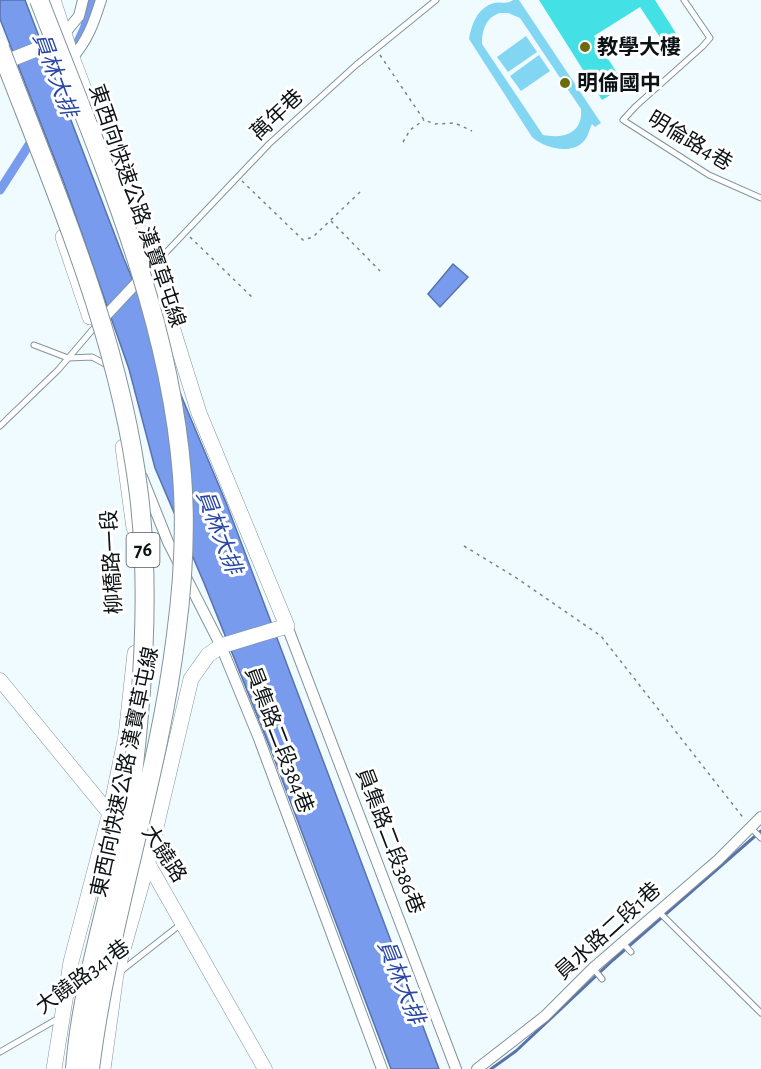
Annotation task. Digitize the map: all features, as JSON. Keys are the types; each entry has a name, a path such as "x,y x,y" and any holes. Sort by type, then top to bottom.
{"highway":[{"name":"東西向快速公路 漢寶草屯線","path":"39,0 107,175 146,288 165,360 182,475 183,555 176,635 161,727 108,961 90,1069"},
{"name":"東西向快速公路 漢寶草屯線","path":"3,59 83,264 106,333 125,415 139,495 145,585 137,740 129,805 87,992 77,1044 75,1069"}],"main road":[{"path":"53,0 59,38 72,58 153,266 200,413 287,626 221,646 208,655 191,679 148,861 116,974 103,1069"},
{"name":"柳橋路一段","path":"3,59 105,364 121,434 135,537 137,619 126,736 110,813 71,962 66,1013 54,1069"}],"street":[{"path":"3,59 59,38 79,16 83,0"},
{"path":"72,58 90,33 101,0"},
{"path":"94,328 153,266"},
{"name":"員集路二段384巷","path":"121,434 134,457 168,542 221,646 258,736 382,1069"},
{"name":"員集路二段386巷","path":"287,626 456,1069"},
{"name":"大饒路","path":"0,680 148,861 181,924 265,1069"},
{"name":"員水路二段1巷","path":"477,1069 545,1016 593,968 717,860 761,817"}],"lane":[{"name":"萬年巷","path":"153,266 269,144 376,49 436,0"},
{"name":"明倫路4巷","path":"684,0 710,38 623,120 709,175 761,198"},
{"path":"0,426 68,358 94,328"},
{"path":"34,345 57,356 92,357 105,364"},
{"path":"750,827 761,838"},
{"path":"658,910 761,1013"},
{"name":"大饒路341巷","path":"80,1003 181,924"},
{"path":"622,942 631,952"},
{"path":"593,968 602,979"},
{"name":"大饒路341巷","path":"0,1052 66,1013"}],"path":[{"path":"376,49 424,120 435,124 455,123 472,131"},
{"path":"403,142 410,130 424,120"},
{"path":"238,177 303,240 313,237 360,192"},
{"path":"330,220 380,271"},
{"path":"185,233 255,299"},
{"path":"464,546 515,577 601,636 750,827"}],"shaded area":[{"path":"519,0 601,123 595,127 592,124 586,138 578,146 557,149 532,137 469,39 474,22 483,9 494,3","holes":["508,13 520,18 581,109 579,124 565,135 543,135 482,44 484,29 488,21 495,15"]},
{"path":"526,36 537,52 508,72 497,57"},
{"path":"539,55 550,71 521,91 510,76"}],"water":[{"name":"員林大排","path":"0,0 25,0 124,259 227,505 439,1069 391,1069 271,750 155,468 129,369 64,183 0,19"},
{"path":"453,264 468,277 440,307 428,294"}],"building":[{"name":"教學大樓","path":"539,0 655,0 682,43 669,51 640,7 594,36 625,86 602,100"}],"waterway":[{"path":"71,46 77,44 93,0"},
{"path":"0,190 34,137"},
{"path":"491,1069 516,1051 613,960 761,831"}],"place":[{"name":"教學大樓","path":"585,47"},
{"name":"明倫國中","path":"565,83"}]}
